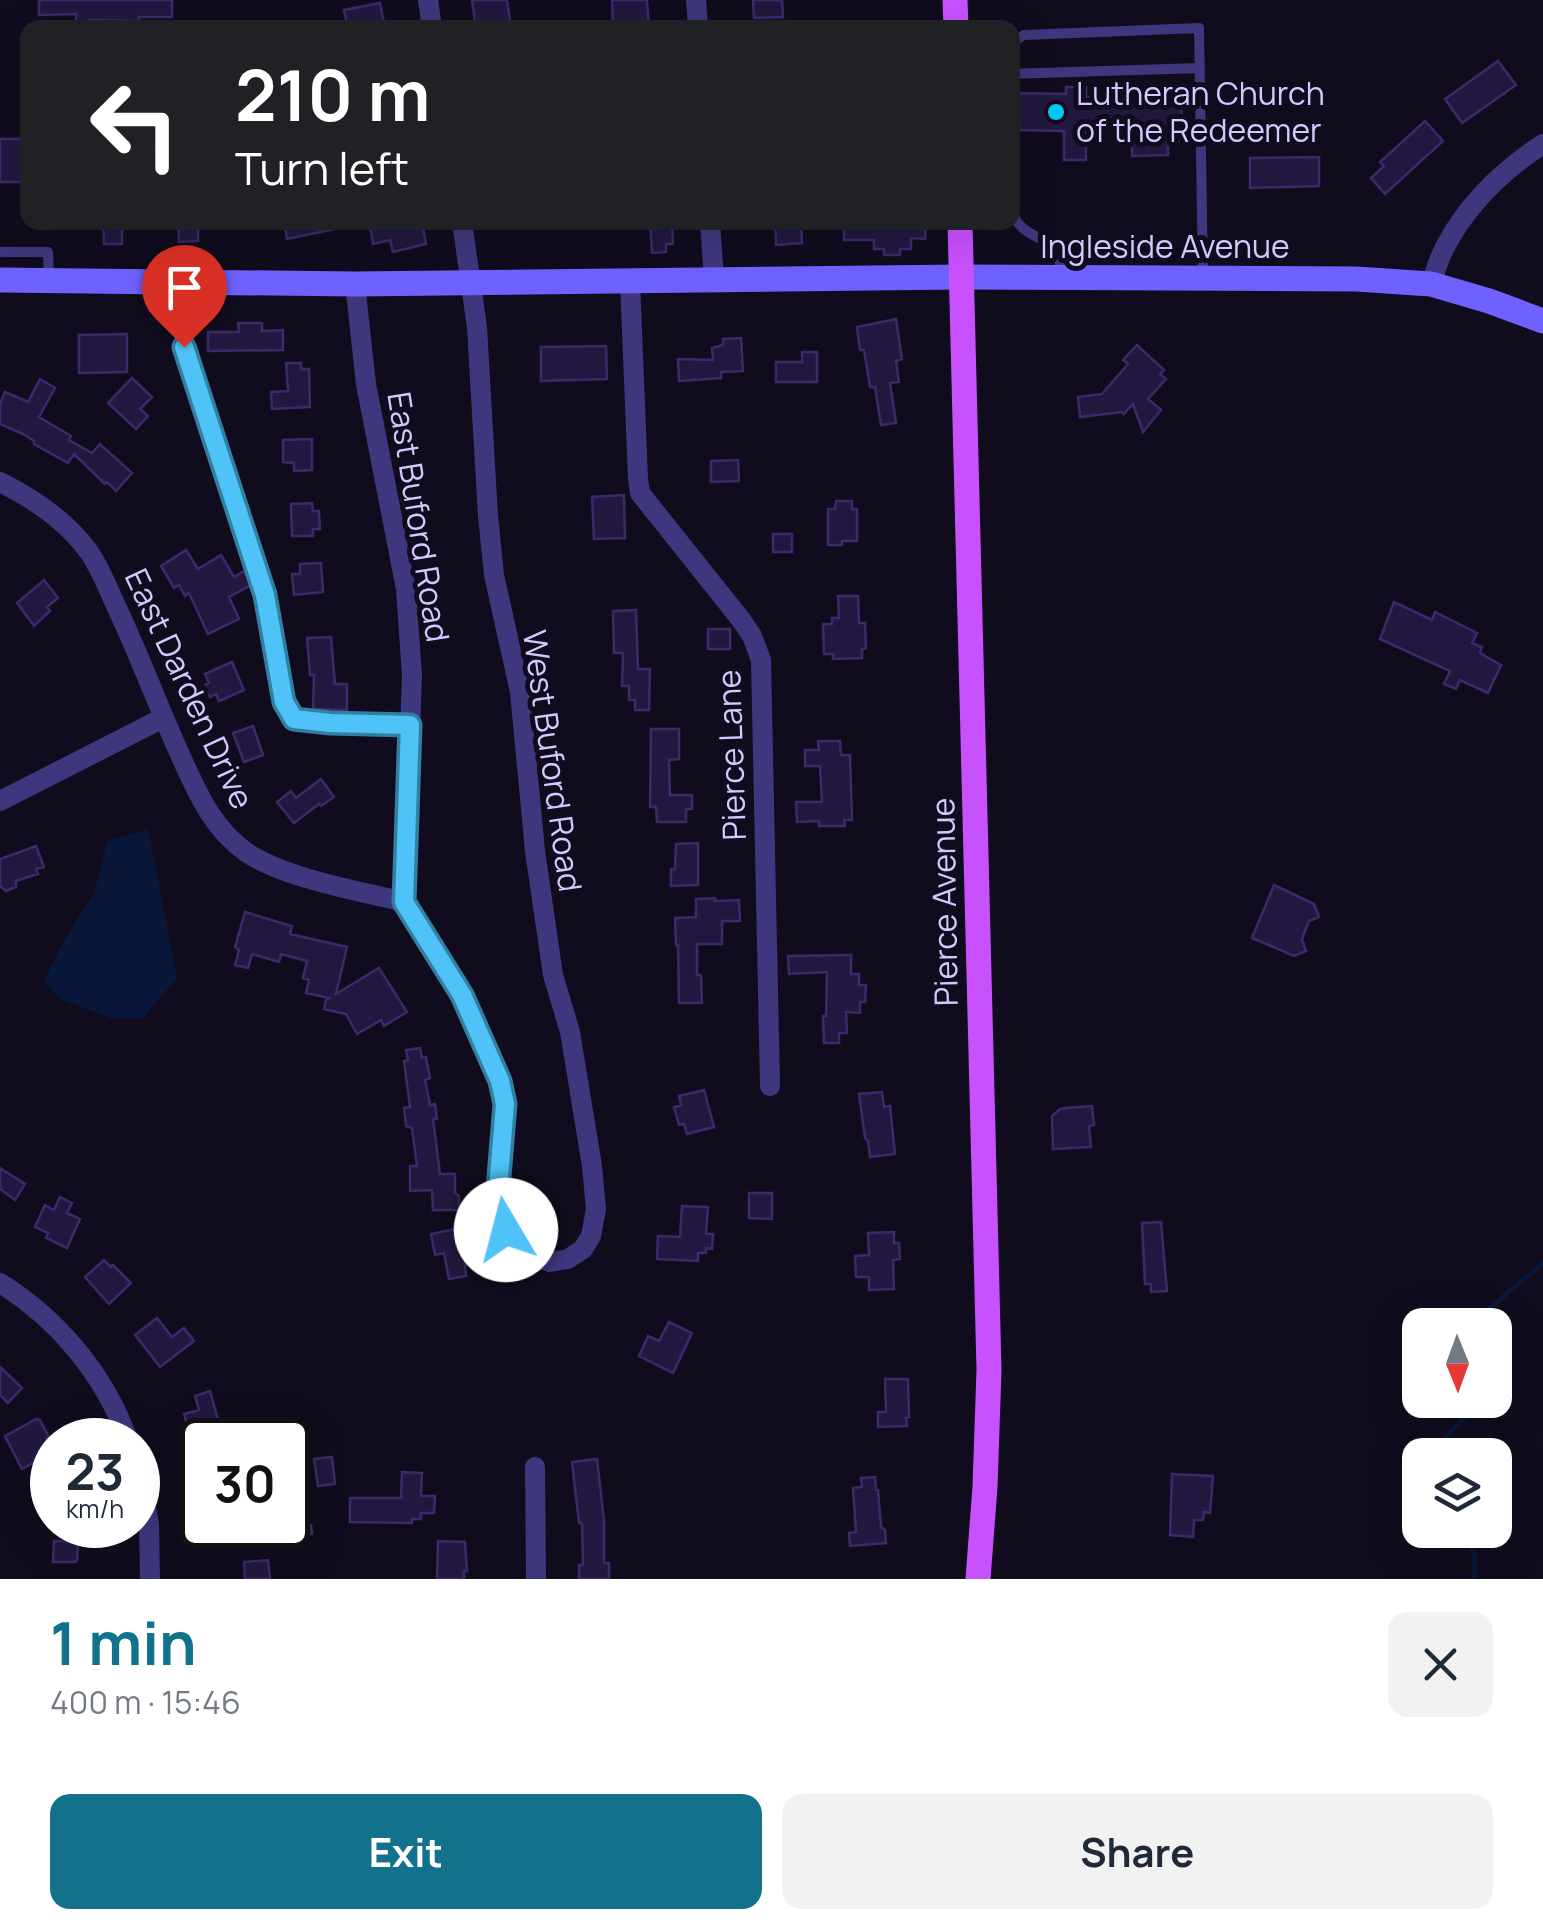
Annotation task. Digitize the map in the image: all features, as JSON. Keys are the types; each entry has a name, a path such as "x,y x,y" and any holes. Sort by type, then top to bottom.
{"main road":[{"name":"Pierce Avenue","path":"960,230 989,1370 986,1487 978,1579"}],"street":[{"path":"1431,284 1444,248 1490,184 1543,144"},
{"name":"West Buford Road","path":"404,902 462,995 500,1081 505,1104 498,1189 499,1212 506,1230 526,1254 550,1262 568,1259 588,1241 596,1209 592,1166 570,1032 553,974 534,852 520,692 494,575 472,283 463,230"},
{"path":"711,230 714,280"},
{"name":"Ingleside Avenue","path":"0,280 355,284 1356,279 1431,284 1543,321"},
{"name":"Pierce Lane","path":"630,282 640,493 742,621 761,660 770,1086"},
{"name":"East Buford Road","path":"355,284 366,384 406,590 412,676 404,902"},
{"name":"East Darden Drive","path":"0,482 48,510 88,550 124,622 206,810 226,836 248,854 289,872 404,902"},
{"path":"0,801 163,718"},
{"path":"0,1282 50,1319 76,1348 96,1375 117,1418"},
{"path":"535,1467 536,1579"},
{"path":"149,1548 150,1579"}],"lane":[{"path":"1020,38 1200,28 1203,279"},
{"path":"1020,74 1200,68"},
{"path":"1020,226 1059,253 1060,279"},
{"path":"0,252 48,252 49,281"},
{"path":"162,282 265,595 284,702 294,719 410,725"}],"water":[{"path":"148,829 177,978 143,1018 111,1018 60,999 44,980 94,893 108,841"}],"building":[{"path":"39,0 172,0 172,17 76,20 76,14 39,15"},
{"path":"472,0 507,0 510,20 475,20"},
{"path":"612,0 647,0 648,20 613,20"},
{"path":"753,0 782,0 783,17 754,18"},
{"path":"380,3 383,20 346,20 344,10"},
{"path":"1498,61 1516,85 1462,123 1445,99"},
{"path":"1066,87 1086,87 1086,97 1100,98 1100,106 1132,105 1132,92 1166,93 1166,105 1181,105 1183,141 1168,142 1168,155 1132,156 1132,142 1120,142 1120,124 1086,123 1086,160 1064,160 1064,131 1020,130 1020,93 1066,94"},
{"path":"1425,121 1443,141 1385,194 1371,178 1384,166 1380,162"},
{"path":"0,139 20,139 20,182 0,182"},
{"path":"1319,157 1319,186 1250,188 1250,158"},
{"path":"103,230 122,230 122,244 104,244"},
{"path":"178,230 198,230 198,241 179,242"},
{"path":"285,230 330,230 287,239"},
{"path":"371,230 423,230 426,244 393,252 390,240 373,244"},
{"path":"651,230 672,230 673,244 666,244 666,252 652,253"},
{"path":"775,230 801,230 802,243 776,245"},
{"path":"844,230 926,230 925,239 911,238 911,249 900,249 900,255 884,255 884,249 874,249 874,240 844,240"},
{"path":"896,319 902,359 896,361 899,382 890,383 896,423 881,425 875,387 870,387 857,327"},
{"path":"238,323 262,323 262,331 283,330 283,350 208,351 208,332 239,332"},
{"path":"127,334 127,372 79,373 79,335"},
{"path":"741,338 743,371 721,372 721,378 679,381 678,359 713,360 712,348 723,345 723,339"},
{"path":"1137,345 1164,370 1160,374 1166,379 1148,399 1161,410 1143,432 1133,404 1124,414 1080,417 1078,397 1102,394 1128,364 1123,360"},
{"path":"606,346 607,379 541,381 541,347"},
{"path":"802,352 817,352 817,382 776,382 776,362 802,362"},
{"path":"286,363 301,363 301,369 309,369 310,407 272,409 271,392 288,391"},
{"path":"132,378 152,397 140,409 148,416 136,429 108,403"},
{"path":"40,379 55,388 39,417 92,453 100,444 132,473 116,491 74,454 68,463 0,424 0,404 5,392 28,402"},
{"path":"312,439 312,470 294,471 294,463 283,462 283,440"},
{"path":"738,460 739,481 711,482 711,461"},
{"path":"624,495 625,538 594,539 592,497"},
{"path":"836,501 852,501 852,509 857,509 857,541 828,545 828,509 835,509"},
{"path":"312,503 313,511 319,511 320,529 313,529 313,536 292,536 291,504"},
{"path":"773,534 792,534 792,552 773,552"},
{"path":"186,550 198,569 221,555 234,577 244,571 251,585 229,597 239,619 208,634 189,593 185,596 179,585 174,588 161,566"},
{"path":"321,563 323,592 294,595 292,574 300,574 300,564"},
{"path":"44,580 58,598 34,626 17,603"},
{"path":"838,596 858,596 859,623 865,623 866,648 862,649 862,658 833,659 833,654 824,654 823,624 832,624 832,618 839,618"},
{"path":"1394,602 1432,620 1435,612 1477,633 1472,643 1482,647 1480,653 1501,665 1488,693 1460,680 1456,689 1444,684 1450,671 1380,639"},
{"path":"636,610 638,669 650,669 649,710 635,710 635,700 629,700 629,686 622,686 623,653 614,653 613,611"},
{"path":"708,629 730,629 730,649 708,649"},
{"path":"331,637 335,684 347,684 347,710 313,709 314,675 310,675 307,638"},
{"path":"232,662 244,690 219,701 216,694 210,697 205,674"},
{"path":"253,726 263,755 244,762 233,733"},
{"path":"651,729 679,729 679,759 669,760 670,795 692,795 692,809 686,809 686,822 657,822 656,807 650,807"},
{"path":"818,741 840,741 841,755 850,755 852,820 844,820 845,826 797,822 796,802 822,802 820,766 805,766 805,750 819,750"},
{"path":"321,779 334,797 294,823 277,802 291,791 296,798"},
{"path":"698,843 698,885 671,886 676,844"},
{"path":"36,846 44,867 36,869 38,874 16,881 16,887 6,891 0,886 0,859"},
{"path":"1274,885 1314,904 1319,917 1309,921 1302,939 1306,951 1294,956 1252,938"},
{"path":"696,899 739,900 740,921 722,921 722,944 697,944 702,1003 679,1003 675,918 696,917"},
{"path":"245,912 292,926 290,934 347,947 336,994 379,968 407,1012 384,1026 381,1020 357,1034 346,1014 324,1009 329,998 306,993 309,980 303,978 307,961 281,954 279,962 252,954 248,968 235,965 239,950 235,947"},
{"path":"851,955 851,974 859,974 859,985 866,985 865,1002 860,1002 860,1013 846,1012 847,1033 839,1033 839,1043 824,1043 827,972 789,974 788,956"},
{"path":"420,1048 430,1078 425,1080 430,1105 435,1104 437,1119 433,1119 440,1174 455,1174 459,1210 433,1210 432,1190 410,1191 410,1166 417,1166 412,1128 406,1126 404,1108 410,1107 404,1061 408,1060 406,1050"},
{"path":"704,1090 714,1127 687,1134 684,1124 679,1125 674,1107 681,1105 679,1096"},
{"path":"882,1092 884,1107 890,1106 895,1154 870,1157 859,1094"},
{"path":"1092,1106 1091,1147 1053,1149 1052,1116 1060,1109"},
{"path":"0,1168 25,1184 15,1200 0,1189"},
{"path":"749,1193 772,1193 772,1219 749,1218"},
{"path":"60,1197 72,1203 67,1213 80,1219 67,1248 46,1238 48,1233 35,1227 45,1205 54,1210"},
{"path":"682,1206 708,1207 706,1234 713,1234 712,1249 698,1253 698,1261 657,1259 658,1236 680,1237"},
{"path":"1161,1222 1167,1291 1151,1292 1151,1284 1145,1284 1142,1223"},
{"path":"466,1227 470,1245 463,1246 466,1276 449,1279 444,1253 435,1255 431,1234"},
{"path":"894,1232 900,1259 893,1260 894,1289 869,1290 869,1277 856,1277 855,1256 869,1255 868,1233"},
{"path":"104,1260 131,1283 109,1304 85,1277"},
{"path":"157,1318 172,1337 184,1328 194,1341 160,1367 135,1335"},
{"path":"669,1322 692,1333 673,1373 639,1356 648,1336 659,1341"},
{"path":"0,1367 22,1388 8,1403 0,1395"},
{"path":"885,1379 908,1379 907,1426 878,1427 878,1412 886,1412"},
{"path":"210,1391 218,1418 185,1418 184,1414 199,1410 195,1396"},
{"path":"30,1422 30,1465 22,1469 5,1436"},
{"path":"332,1457 335,1484 318,1486 314,1459"},
{"path":"597,1459 604,1563 609,1563 609,1579 579,1579 579,1565 583,1565 582,1523 572,1462"},
{"path":"402,1472 422,1473 421,1496 435,1496 434,1513 421,1513 421,1519 412,1519 412,1523 350,1522 350,1498 401,1498"},
{"path":"1172,1474 1213,1476 1210,1513 1204,1512 1203,1520 1194,1520 1193,1537 1170,1535"},
{"path":"875,1477 886,1543 850,1546 849,1533 856,1532 853,1488 862,1487 861,1478"},
{"path":"438,1541 465,1542 464,1579 437,1579"},
{"path":"54,1548 78,1548 75,1562 53,1562"},
{"path":"268,1560 270,1579 245,1579 244,1562"}],"waterway":[{"path":"1490,1308 1543,1263"},
{"path":"1446,1438 1464,1418"},
{"path":"1472,1548 1474,1579"}],"place":[{"name":"Lutheran Church of the Redeemer","path":"1056,112"}],"route":[{"path":"184,347 265,595 284,702 294,719 410,725 404,902 462,995 500,1081 505,1104 498,1189 499,1212 506,1230"}]}
